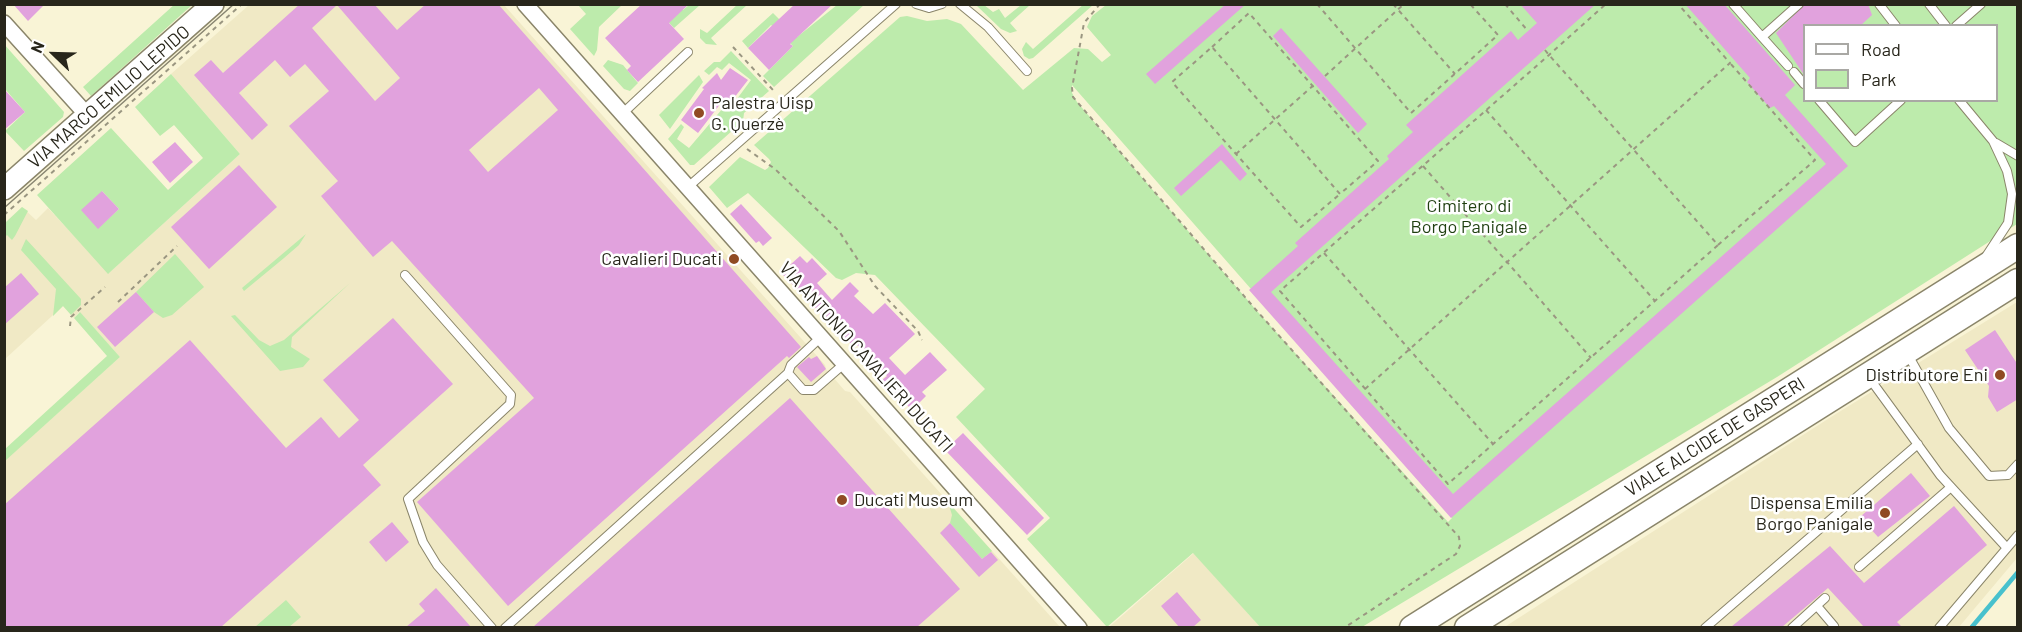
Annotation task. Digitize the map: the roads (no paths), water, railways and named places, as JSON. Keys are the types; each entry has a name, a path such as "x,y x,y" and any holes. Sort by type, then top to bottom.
{"main road":[{"name":"VIA MARCO EMILIO LEPIDO","path":"4,189 213,4"},
{"name":"VIALE ALCIDE DE GASPERI","path":"1412,627 2018,246"},
{"name":"VIALE ALCIDE DE GASPERI","path":"1467,627 2017,282"}],"street":[{"name":"VIA ANTONIO CAVALIERI DUCATI","path":"525,4 1079,627"},
{"path":"6,27 88,116"}],"lane":[{"path":"688,187 896,4"},
{"path":"916,4 929,8 942,4"},
{"path":"960,4 988,27 1027,71"},
{"path":"1733,4 1803,83"},
{"path":"1762,37 1799,4"},
{"path":"1879,4 1894,24"},
{"path":"1929,4 1945,24"},
{"path":"1958,24 1981,4"},
{"path":"622,114 688,52"},
{"path":"1821,102 1855,142 1899,102"},
{"path":"1961,102 1993,141 2007,171 2012,194 2011,209 2003,233 1974,274"},
{"path":"1993,141 2018,156"},
{"path":"405,275 511,395 510,404 408,499 423,543 437,565 492,627"},
{"path":"505,627 788,373 791,365 821,337"},
{"path":"1906,352 1949,428 1989,476 2008,475 2018,464"},
{"path":"788,373 803,390 814,390 845,363"},
{"path":"1868,376 1951,487 2007,548"},
{"path":"1705,627 1918,444"},
{"path":"1859,567 1951,487"},
{"path":"1939,627 2018,535"},
{"path":"1792,627 1825,598"},
{"path":"1817,606 1834,626 1832,627"}],"waterway":[{"path":"1971,628 2018,572"}],"tram line":[{"path":"4,208 234,4"}],"place":[{"name":"Palestra Uisp G. Querzè","path":"699,113"},
{"name":"Cavalieri Ducati","path":"734,259"},
{"name":"Distributore Eni","path":"2000,375"},
{"name":"Ducati Museum","path":"842,500"},
{"name":"Dispensa Emilia Borgo Panigale","path":"1885,513"}],"park label":[{"name":"Cimitero di Borgo Panigale","path":"1469,216"}]}
